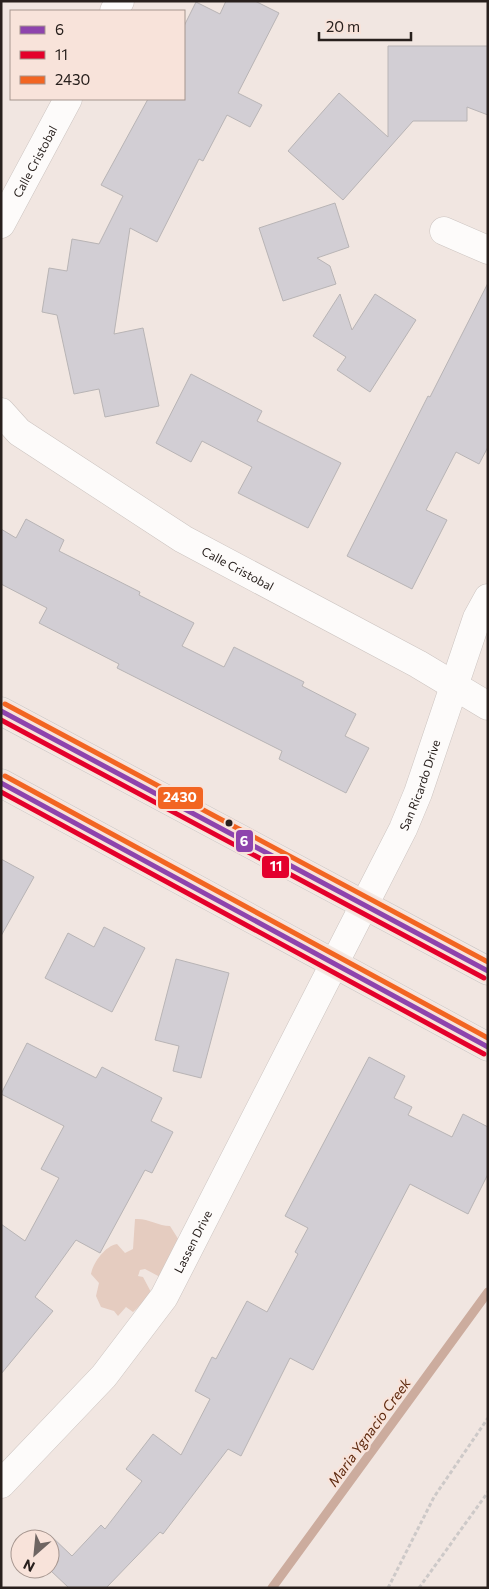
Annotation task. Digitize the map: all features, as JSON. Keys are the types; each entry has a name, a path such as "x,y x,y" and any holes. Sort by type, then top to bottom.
{"main road":[{"path":"1,711 488,971"},
{"path":"1,783 488,1047"}],"street":[{"name":"Calle Cristobal","path":"1,224 67,100"},
{"path":"444,231 488,250"},
{"name":"Calle Cristobal","path":"1,412 19,432 182,539 418,664 488,706"},
{"name":"San Ricardo Drive","path":"336,964 366,906 418,793 477,618 488,598"},
{"name":"Lassen Drive","path":"1,1484 104,1376 164,1297 336,964"}],"path":[{"path":"388,1588 434,1497 488,1418"},
{"path":"419,1588 488,1492"}],"shaded area":[{"path":"135,1219 170,1226 182,1245 160,1277 145,1269 140,1270 138,1276 143,1277 152,1294 133,1312 126,1307 118,1316 114,1311 101,1307 96,1296 99,1283 91,1274 97,1260 104,1251 113,1245 117,1244 125,1253 133,1249"}],"building":[{"path":"226,1 255,1 279,13 238,93 262,105 250,127 227,115 203,161 199,159 157,242 130,228 114,334 143,328 159,406 105,417 99,389 74,394 57,315 42,312 49,268 67,271 72,239 99,244 123,196 101,185 147,100 185,100 185,24 196,2 220,14"},
{"path":"388,46 488,46 488,115 467,107 467,121 413,121 343,200 288,151 339,93 388,137"},
{"path":"335,203 349,247 317,258 330,266 336,284 283,301 259,228"},
{"path":"488,283 488,447 479,464 456,452 426,510 447,520 412,589 347,556"},
{"path":"340,294 352,330 375,294 416,320 370,392 337,370 346,357 313,336"},
{"path":"191,374 262,411 257,421 341,463 308,528 238,493 252,467 202,441 191,462 156,443"},
{"path":"26,519 64,540 59,551 140,592 139,595 194,623 182,646 224,667 234,647 304,682 302,686 356,714 345,736 369,748 346,793 279,759 282,751 117,668 119,664 39,623 47,608 1,584 1,529 16,538"},
{"path":"1,859 34,877 1,936"},
{"path":"104,927 145,948 112,1012 45,978 68,933 94,947"},
{"path":"176,959 229,973 201,1078 173,1071 179,1046 155,1040"},
{"path":"27,1043 96,1078 102,1067 162,1098 151,1121 173,1132 152,1173 145,1170 100,1253 76,1240 35,1297 53,1311 1,1374 1,1224 25,1241 59,1178 41,1169 64,1126 1,1094"},
{"path":"369,1057 405,1076 394,1098 412,1107 408,1115 452,1137 463,1114 488,1127 488,1174 468,1214 410,1184 313,1370 290,1358 241,1456 228,1449 163,1534 160,1532 106,1588 69,1588 60,1579 60,1545 72,1556 101,1525 105,1529 142,1481 126,1469 153,1434 181,1455 210,1399 195,1391 212,1357 216,1359 247,1301 267,1312 298,1254 295,1252 308,1228 285,1216"}],"waterway":[{"name":"Maria Ygnacio Creek","path":"272,1588 488,1292"}],"transit line":[{"name":"2430","path":"5,704 488,962"},
{"name":"6","path":"1,711 488,971"},
{"name":"11","path":"1,720 484,978"},
{"name":"2430","path":"5,776 488,1038"},
{"name":"6","path":"1,783 488,1047"},
{"name":"11","path":"1,792 484,1054"}]}
